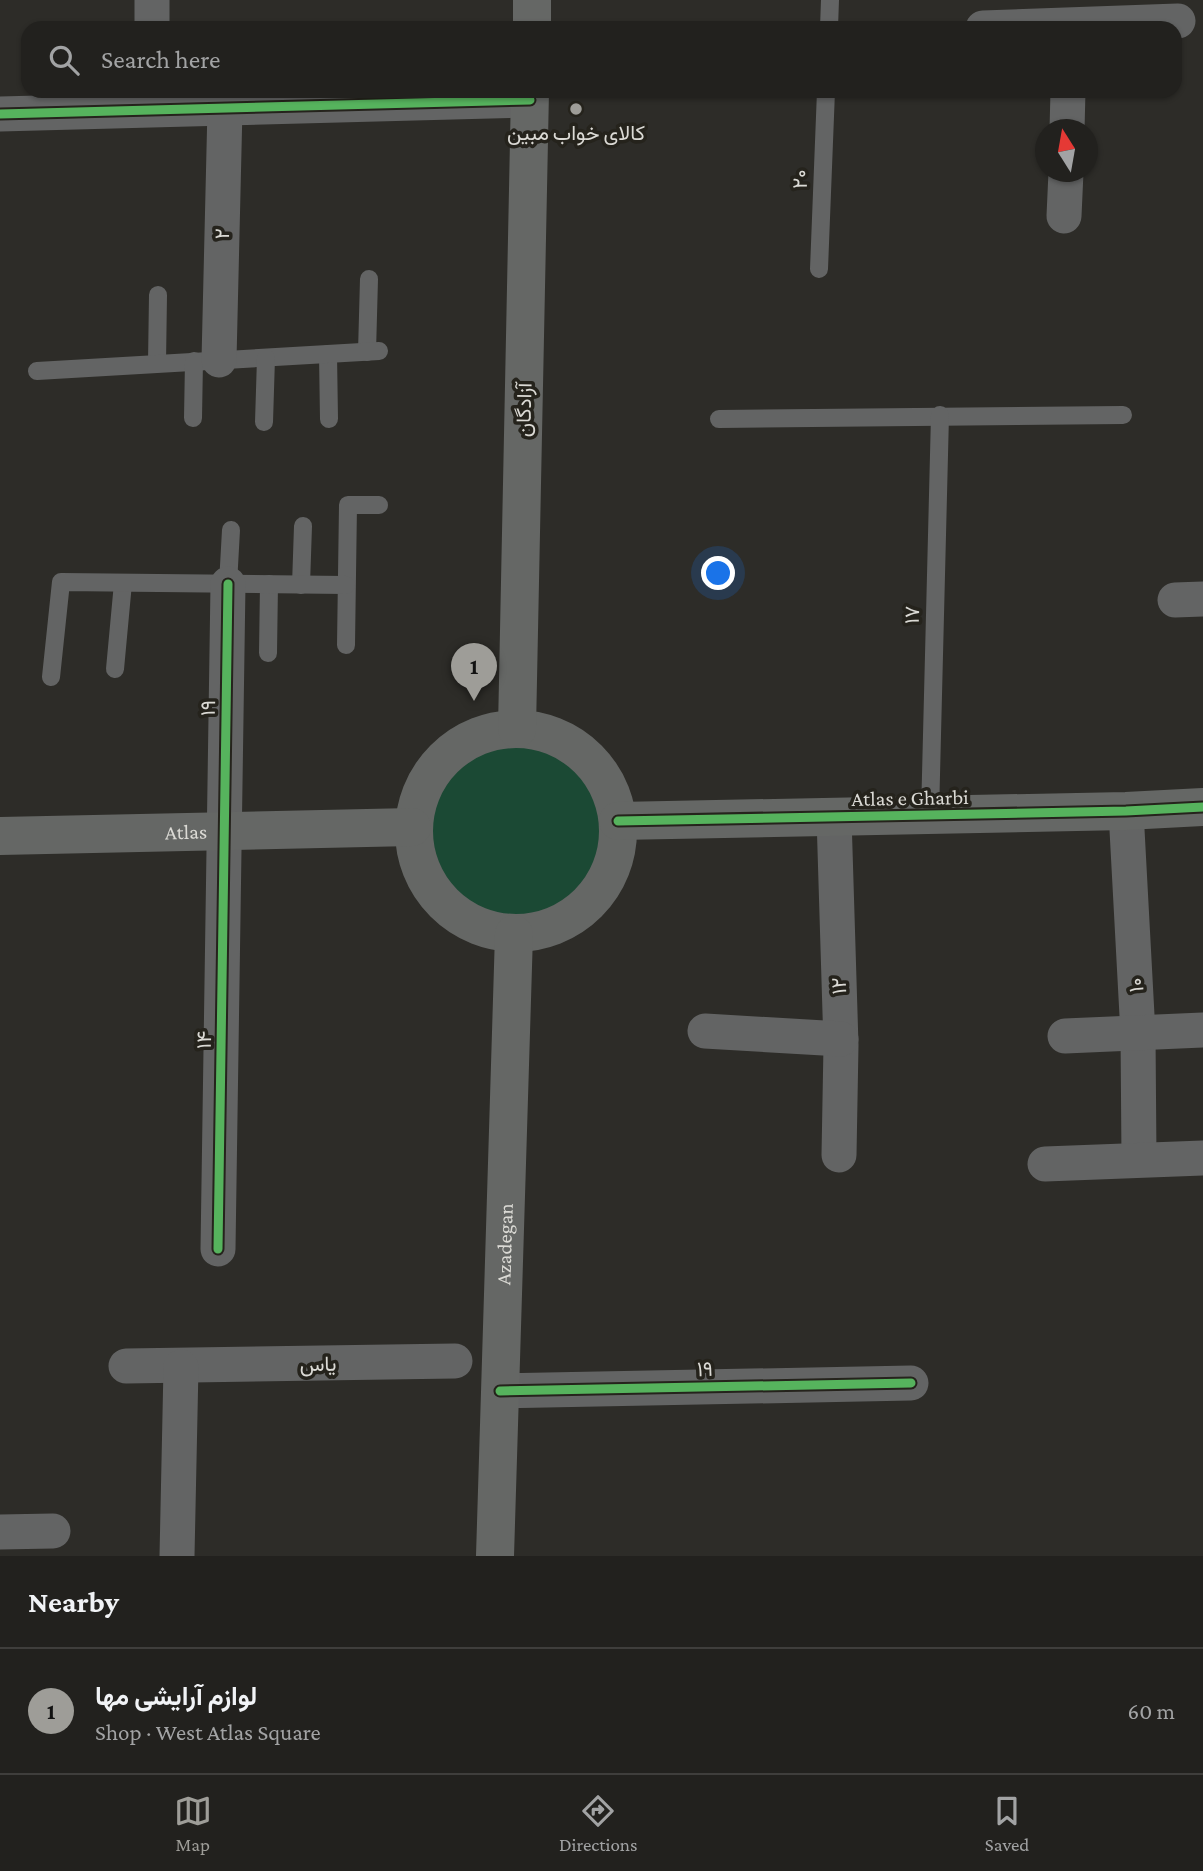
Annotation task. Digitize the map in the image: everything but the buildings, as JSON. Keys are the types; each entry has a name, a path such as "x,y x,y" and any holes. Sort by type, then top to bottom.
{"main road":[{"path":"532,0 532,21"},
{"name":"آزادگان","path":"517,729 530,98"},
{"path":"517,729 547,734 573,746 596,767 611,792 618,821 617,850 608,877 592,901 569,919 543,930 514,934 482,929 453,913 430,889 417,860 412,827 419,796 434,769 457,747 485,733 517,729"},
{"name":"Atlas e Gharbi","path":"618,821 1126,811 1203,807"},
{"name":"Atlas","path":"0,836 412,827"},
{"name":"Azadegan","path":"495,1556 514,934"}],"street":[{"path":"152,0 152,21"},
{"path":"1044,21 1070,18 1178,21"},
{"path":"0,114 150,101 225,108 479,98"},
{"path":"1067,119 1068,98"},
{"name":"۲","path":"206,360 225,108"},
{"path":"1064,216 1066,182"},
{"name":"۱۹","path":"224,831 228,584"},
{"name":"۱۰","path":"1126,811 1138,1034 1139,1159"},
{"name":"۱۲","path":"834,817 841,1039 839,1155"},
{"name":"۱۴","path":"218,1249 224,831"},
{"path":"1065,1036 1203,1030"},
{"path":"705,1031 841,1039"},
{"path":"1045,1164 1203,1158"},
{"name":"یاس","path":"126,1366 455,1362"},
{"path":"177,1556 181,1367"},
{"name":"۱۹","path":"500,1391 911,1383"},
{"path":"0,1532 52,1531"}],"lane":[{"path":"829,21 830,0"},
{"name":"۲۰","path":"818,269 826,98"},
{"path":"37,370 373,352 369,279"},
{"path":"157,363 158,295"},
{"path":"328,355 329,419"},
{"path":"264,422 266,358"},
{"path":"193,418 206,360"},
{"name":"۱۷","path":"930,815 940,415"},
{"path":"719,419 1123,415"},
{"path":"346,645 348,505 379,505"},
{"path":"301,585 303,526"},
{"path":"228,584 231,530"},
{"path":"51,677 61,582 346,585"},
{"path":"114,668 124,583"},
{"path":"268,653 269,584"}],"green space":[{"path":"517,744 550,751 578,769 596,797 603,830 596,863 578,891 550,909 517,916 484,909 456,891 438,863 431,830 438,797 456,769 484,751"}],"cycle path":[{"path":"0,114 530,100"},
{"path":"218,1249 228,584"},
{"path":"618,821 1126,811 1203,807"},
{"path":"500,1391 911,1383"}],"place":[{"name":"کالای خواب مبین","path":"576,109"},
{"name":"لوازم آرایشی مها","path":"474,701"}]}
